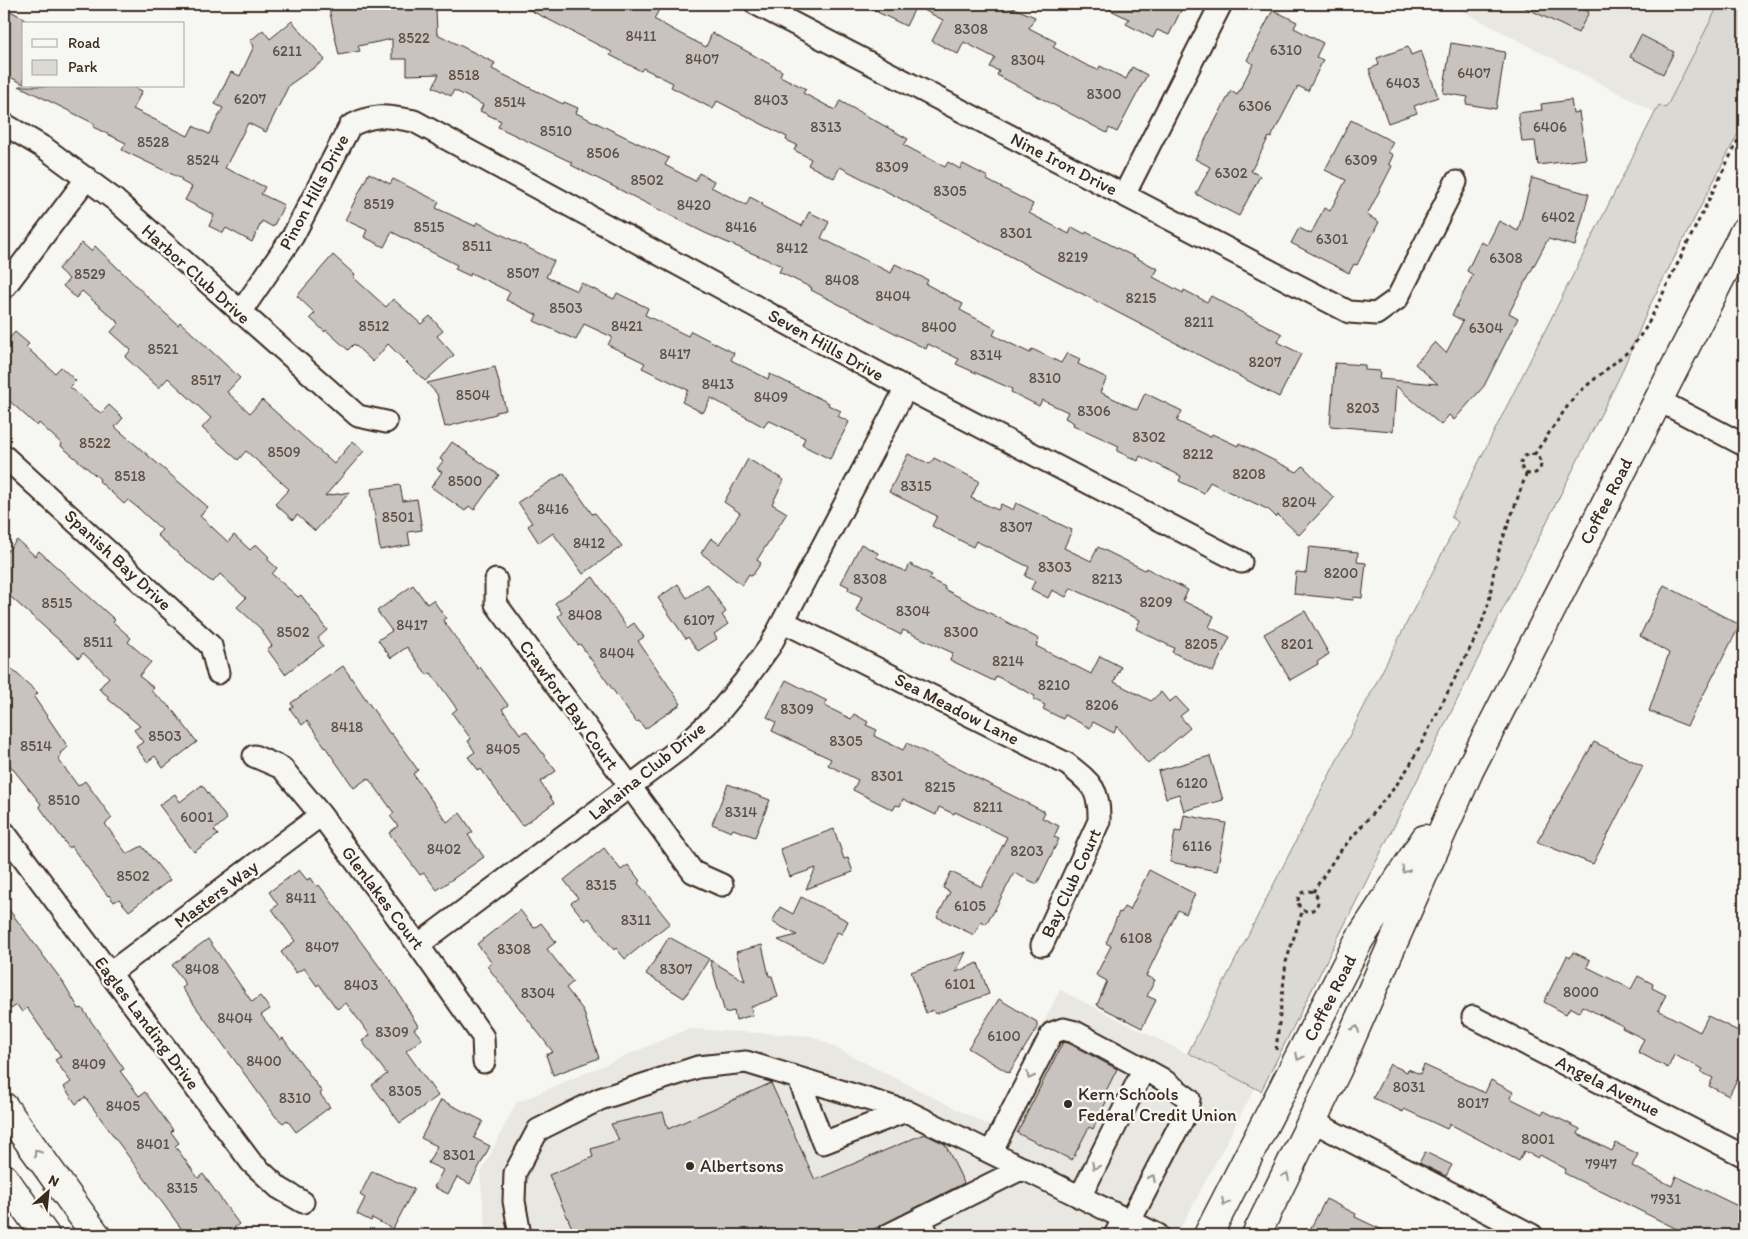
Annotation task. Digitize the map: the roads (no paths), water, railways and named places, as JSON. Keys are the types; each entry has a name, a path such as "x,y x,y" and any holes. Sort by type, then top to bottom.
{"main road":[{"name":"Coffee Road","path":"1256,1235 1338,1070 1470,771 1744,232"},
{"name":"Coffee Road","path":"1208,1235 1359,940 1470,771"},
{"path":"4,1107 96,1235"},
{"path":"4,1178 45,1235"}],"street":[{"name":"Nine Iron Drive","path":"756,4 1348,312 1376,314 1397,299 1456,182"},
{"path":"1124,195 1221,4"},
{"name":"Pinon Hills Drive","path":"240,313 293,236 350,126 364,118 383,115 414,121"},
{"name":"Seven Hills Drive","path":"414,121 906,388 1241,562"},
{"name":"Harbor Club Drive","path":"4,124 46,149 115,200 358,416 386,422"},
{"path":"4,288 87,178"},
{"name":"Lahaina Club Drive","path":"418,946 681,748 715,717 744,682 784,622 906,388"},
{"path":"1658,400 1744,445"},
{"name":"Spanish Bay Drive","path":"4,456 211,646 218,673"},
{"name":"Crawford Bay Court","path":"496,580 496,604 629,787 693,872 722,885"},
{"name":"Sea Meadow Lane","path":"784,622 1067,764 1092,784 1099,802 1099,821"},
{"name":"Glenlakes Court","path":"254,756 282,768 321,815 418,946 482,1037 484,1062"},
{"name":"Masters Way","path":"110,973 321,815"},
{"name":"Bay Club Court","path":"1042,945 1099,821"},
{"name":"Eagles Landing Drive","path":"4,832 251,1162 279,1188 303,1202"},
{"name":"Angela Avenue","path":"1472,1017 1744,1156"},
{"path":"991,1152 1052,1032 1063,1029 1075,1032 1162,1079 1189,1099 1187,1111 1123,1225"},
{"path":"520,1235 514,1201 515,1173 538,1130 600,1099 698,1067 746,1062 906,1111 1080,1196 1123,1225 1158,1235"},
{"path":"1080,1196 1144,1070"},
{"path":"800,1079 823,1143 906,1111"},
{"path":"1312,1121 1532,1235"},
{"path":"888,1235 924,1227 1023,1168"}],"place":[{"name":"Kern Schools Federal Credit Union","path":"1068,1104"},
{"name":"Albertsons","path":"690,1166"}]}
